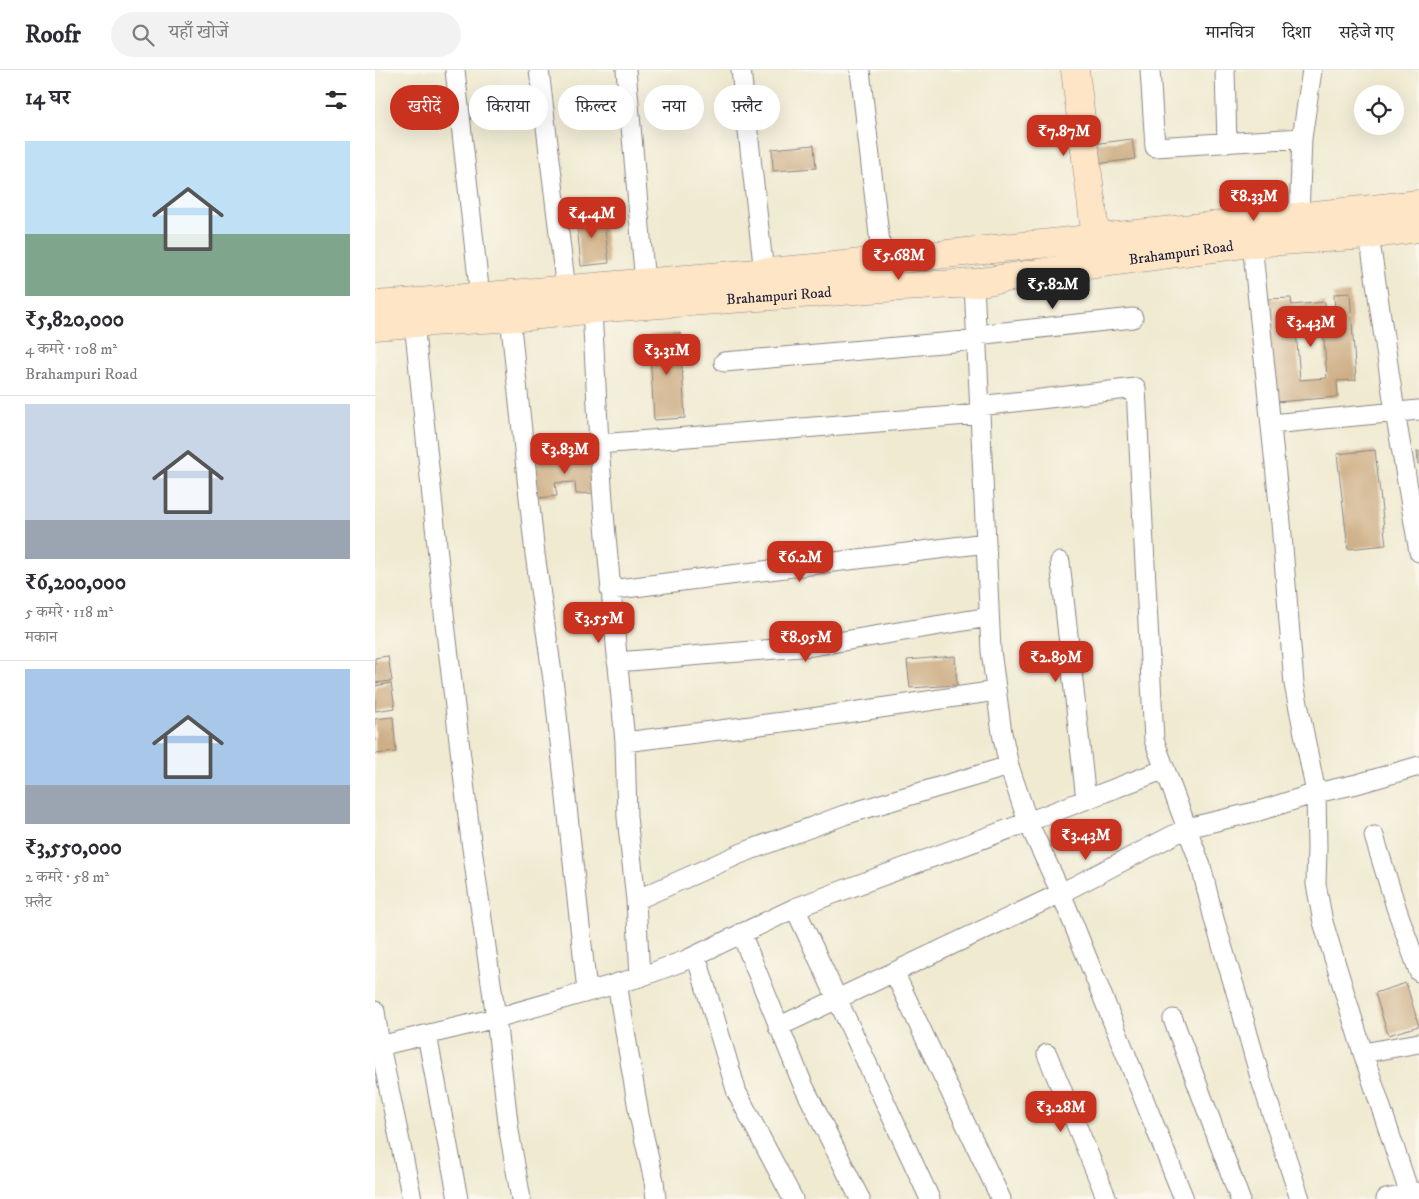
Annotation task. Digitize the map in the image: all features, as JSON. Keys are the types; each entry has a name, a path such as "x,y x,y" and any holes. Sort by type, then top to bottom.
{"street":[{"path":"455,70 480,297"},
{"path":"539,70 566,290"},
{"path":"626,70 645,283"},
{"path":"741,70 764,273"},
{"path":"861,70 883,261"},
{"path":"1075,70 1096,252"},
{"path":"1150,70 1155,147 1302,138"},
{"path":"1225,70 1227,143"},
{"path":"1299,217 1302,138 1312,70"},
{"name":"Brahampuri Road","path":"375,304 645,283 732,287 884,288 973,283 1096,252 1299,217 1419,204"},
{"name":"Brahampuri Road","path":"375,326 564,313 732,287 764,273 883,261 1252,243 1369,235 1419,228"},
{"path":"1369,235 1395,412 1419,552"},
{"path":"1252,243 1281,523 1293,684 1316,793 1316,884 1323,922 1363,1053 1414,1194 1386,1199"},
{"path":"973,283 991,651 1002,733 1009,766 1027,822 1061,893 1184,1199"},
{"path":"593,309 599,444 625,742 627,816 636,900 640,976"},
{"path":"510,317 535,554 554,687 587,991"},
{"path":"724,362 976,338 1133,318"},
{"path":"414,322 461,762 496,1018 509,1131 521,1199"},
{"path":"599,444 979,410 1136,388 1154,740 1201,866 1214,919 1260,1077 1300,1199"},
{"path":"1271,424 1419,410"},
{"path":"611,590 985,543"},
{"path":"1060,562 1086,800"},
{"path":"617,662 813,646 989,617"},
{"path":"625,742 789,721 996,691"},
{"path":"636,900 742,853 844,814 1009,766"},
{"path":"778,1027 1061,893 1187,828 1259,811 1316,793 1357,784 1419,766"},
{"path":"378,1047 496,1018 640,976 696,955 795,908 1165,769"},
{"path":"1374,836 1419,972"},
{"path":"795,908 930,1199"},
{"path":"741,933 803,1085 860,1199"},
{"path":"696,955 737,1093 793,1199"},
{"path":"894,972 1001,1199"},
{"path":"617,983 639,1115 654,1181 656,1199"},
{"path":"375,1011 378,1047 412,1199"},
{"path":"1173,1018 1240,1199"},
{"path":"427,1035 458,1199"},
{"path":"1363,1053 1419,1043"},
{"path":"1047,1054 1107,1199"}],"building":[{"path":"1132,139 1135,159 1088,165 1085,145"},
{"path":"814,145 816,168 773,171 772,149"},
{"path":"603,212 609,263 581,266 576,215"},
{"path":"1350,293 1356,380 1337,381 1338,397 1276,402 1267,299 1291,298 1292,305 1325,302 1326,314 1335,314 1334,294","holes":["1323,328 1327,378 1300,380 1296,330"]},
{"path":"680,333 685,418 654,420 649,335"},
{"path":"1375,450 1386,545 1348,549 1337,454"},
{"path":"1417,451 1419,451 1419,464 1418,464"},
{"path":"593,456 596,493 576,494 575,482 555,483 557,496 538,498 534,461"},
{"path":"388,656 392,681 375,683 375,658"},
{"path":"955,656 957,685 910,688 907,660"},
{"path":"391,683 395,708 375,711 375,686"},
{"path":"393,717 396,752 375,754 375,719"},
{"path":"1406,983 1419,1026 1388,1035 1375,993"}]}
